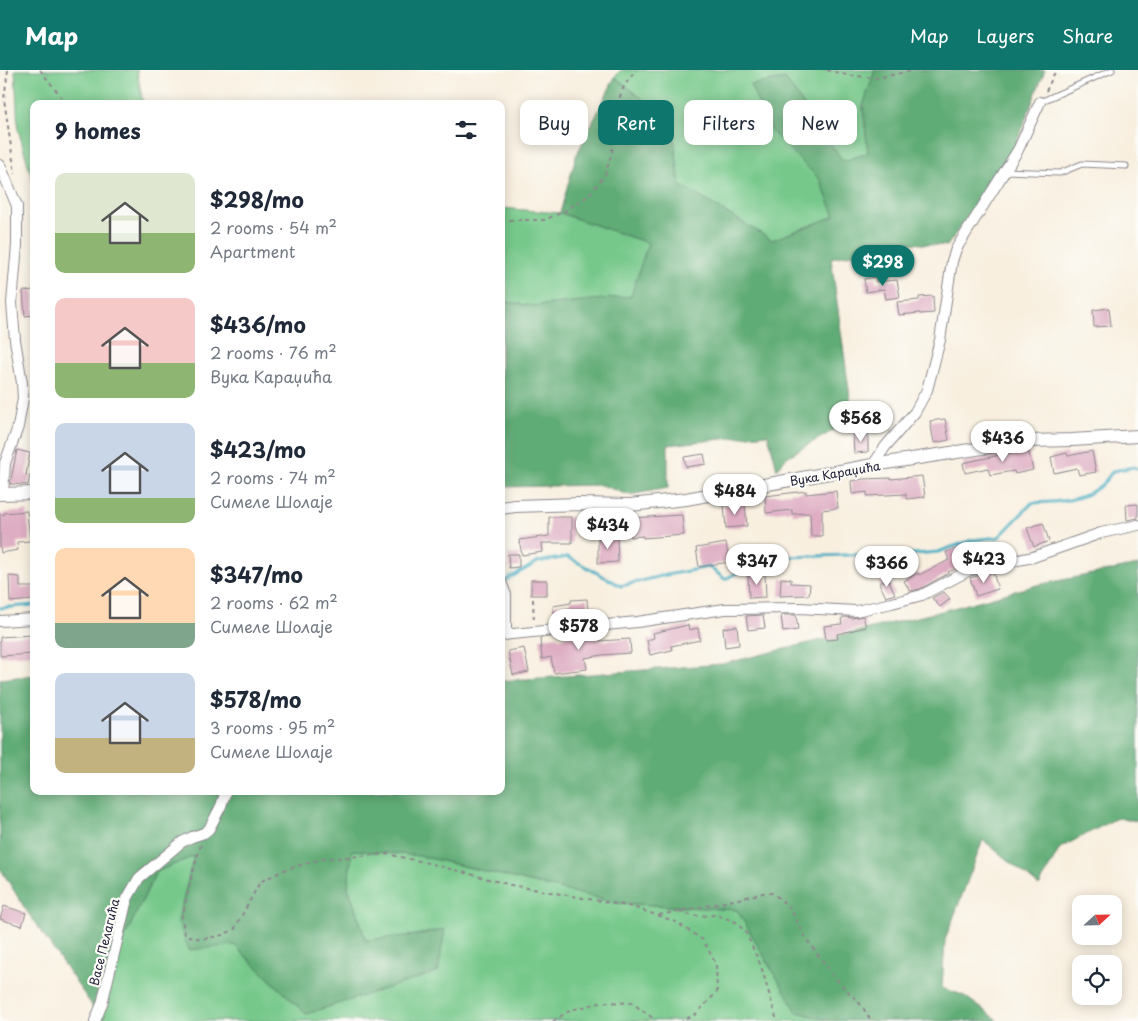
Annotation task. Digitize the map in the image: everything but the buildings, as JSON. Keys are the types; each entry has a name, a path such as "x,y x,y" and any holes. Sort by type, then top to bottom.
{"street":[{"path":"873,466 885,447 915,412 927,390 940,340 952,261 956,249 1018,150 1040,102"},
{"path":"0,165 17,206 17,245 12,303 23,398 18,427 6,463 1,493 30,493"},
{"name":"Вука Караџића","path":"505,507 580,504 630,505 686,499 1028,441 1138,436"},
{"path":"505,635 637,622 725,610 799,608 856,611 922,595 970,570 1033,557 1101,533 1138,525"},
{"path":"505,592 505,615"},
{"path":"0,621 30,619"},
{"path":"204,833 209,829 225,795"},
{"name":"Васе Пелагића","path":"95,1021 102,1004 127,899 139,878 182,842 204,833"}],"lane":[{"path":"1040,102 1112,70"},
{"path":"1005,170 1060,173 1082,164 1126,166"}],"path":[{"path":"8,70 4,99 16,176"},
{"path":"40,70 64,100"},
{"path":"505,220 544,220 563,212 588,196 605,175 612,152 614,115 624,86 636,70"},
{"path":"827,70 847,75 877,78 916,70"},
{"path":"1040,102 1056,70"},
{"path":"533,599 534,632"},
{"path":"204,833 182,918 185,935 201,939 219,936 234,930 260,882 284,870 320,859 387,854 511,885 634,908 676,922 703,940 716,964 717,992 696,1014 682,1021"},
{"path":"656,915 717,904 763,893 774,893 790,908 807,940 835,978 862,1006 871,1021"},
{"path":"676,912 695,916 716,916 736,922 746,933 761,966 777,1021"},
{"path":"553,1021 571,1010 604,1002 632,1003 653,1018 653,1021"}],"green space":[{"path":"15,70 137,70 142,100 30,100 30,172 18,129"},
{"path":"621,70 875,70 863,106 868,153 843,161 832,145 857,145 857,100 800,100 785,79 751,85 758,100 684,100 684,145 773,145 773,133 820,180 835,216 772,240 680,185 674,138 674,100 644,100 615,77"},
{"path":"875,70 1045,70 1014,149 947,246 910,243 831,258 853,419 787,457 777,469 768,434 668,445 668,488 629,495 601,485 505,487 505,302 532,306 631,296 648,243 560,213 576,156 581,145 588,145 588,132 598,111 598,145 674,145 674,138 680,185 772,240 835,216 820,180 785,145 832,145 843,161 868,153 863,106"},
{"path":"615,77 644,100 604,100"},
{"path":"785,79 800,100 783,100 783,143 773,133 773,100 757,100 750,85"},
{"path":"505,208 560,213 648,243 631,297 532,306 505,302"},
{"path":"1138,565 1138,821 1117,818 1060,848 1039,886 983,840 945,940 942,988 963,995 997,1021 831,1021 797,1012 737,910 618,903 421,856 352,850 348,887 366,940 417,935 445,929 438,972 306,1014 234,945 189,950 178,921 194,856 156,872 122,943 99,1021 91,1004 24,907 0,868 0,679 30,675 30,795 505,795 505,681 722,664 942,611 1037,585"},
{"path":"351,850 421,856 618,903 738,910 771,969 830,1021 99,1021 122,943 156,872 194,856 178,921 234,945 306,1014 445,929 417,935 366,940 348,887"}],"waterway":[{"path":"505,580 538,562 568,557 621,586 709,567 725,579 743,570 757,546 774,555 788,557 938,552 972,540 999,537 1032,503 1076,498 1100,486 1113,471 1134,467 1138,469"},
{"path":"0,608 30,605"}]}
